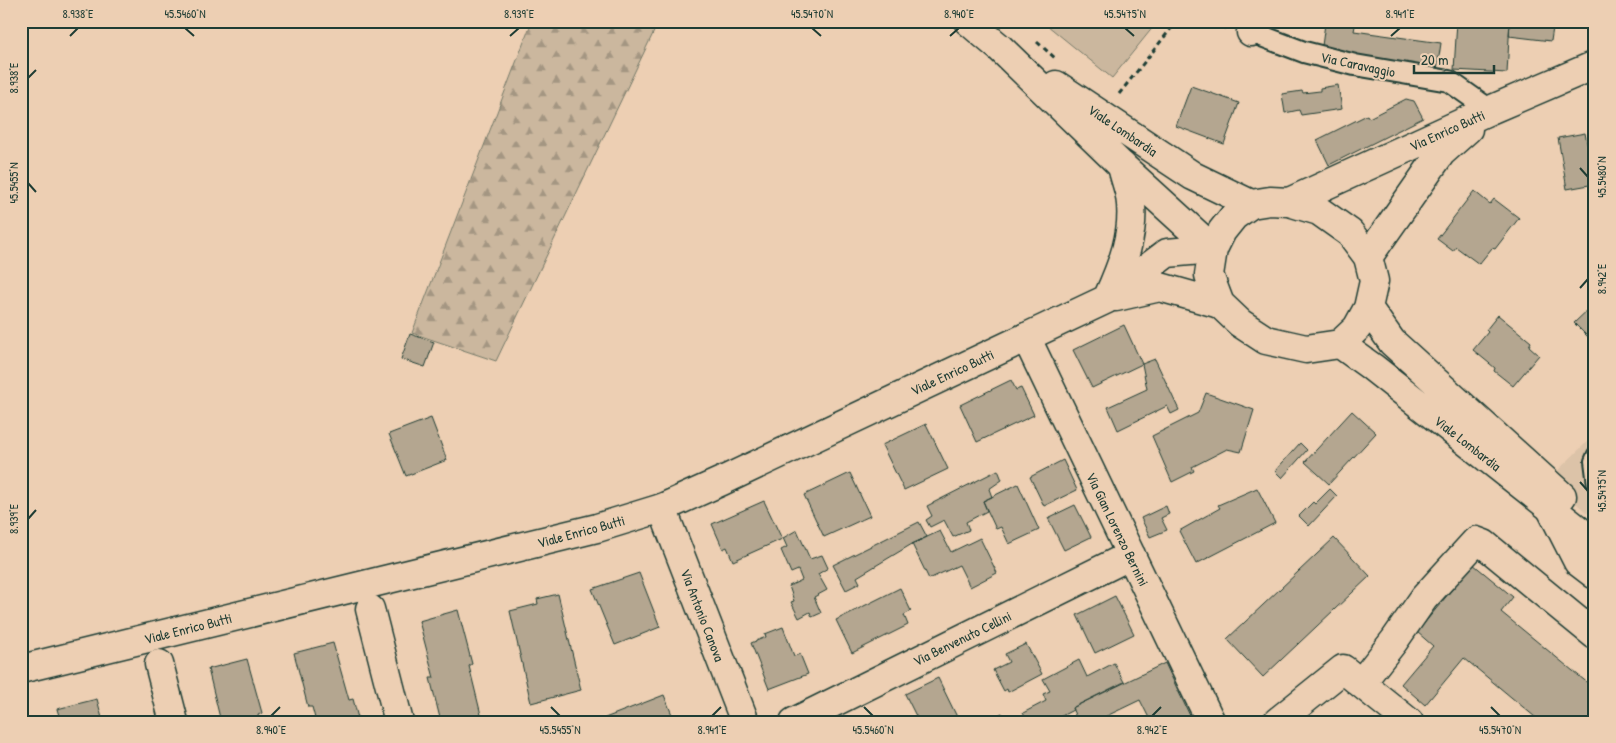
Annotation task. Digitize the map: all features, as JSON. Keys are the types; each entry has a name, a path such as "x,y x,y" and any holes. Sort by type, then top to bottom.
{"street":[{"name":"Viale Lombardia","path":"968,21 1000,48 1122,166 1213,249"},
{"name":"Via Caravaggio","path":"1252,27 1304,52 1354,65 1449,80 1490,110"},
{"name":"Viale Lombardia","path":"1000,48 1193,176 1251,204"},
{"path":"1490,110 1595,65"},
{"name":"Via Enrico Butti","path":"1289,202 1490,110"},
{"name":"Via Enrico Butti","path":"1368,257 1441,153 1490,110"},
{"path":"1107,299 1121,267 1131,231 1130,197 1122,166"},
{"path":"1270,201 1289,202 1319,212 1350,233 1368,257 1374,281 1368,308 1357,328 1340,344 1306,349 1266,340 1240,323 1220,304 1209,276 1213,249 1222,231 1234,216 1251,204 1270,201"},
{"path":"1107,299 1167,253 1213,249"},
{"path":"1107,299 1160,287 1220,304"},
{"name":"Viale Enrico Butti","path":"21,669 597,528 662,508 1107,299"},
{"name":"Viale Lombardia","path":"1368,308 1392,342 1595,526"},
{"name":"Via Gian Lorenzo Bernini","path":"1026,337 1211,722"},
{"name":"Viale Lombardia","path":"1340,344 1372,367 1595,543"},
{"path":"1550,507 1578,562 1595,575"},
{"name":"Via Antonio Canova","path":"662,508 745,722"},
{"path":"1277,722 1352,676 1394,641 1424,598 1476,540 1484,544 1595,635"},
{"name":"Via Benvenuto Cellini","path":"794,722 1131,555"},
{"path":"370,609 399,722"},
{"path":"159,664 174,722"},
{"path":"1352,676 1409,722"}],"lane":[{"path":"1595,454 1592,461 1595,485"}],"path":[{"path":"1117,97 1177,21"},
{"path":"1188,21 1252,27"},
{"path":"1035,41 1058,60"}],"shaded area":[{"path":"1595,434 1595,520 1549,479"}],"green space":[{"path":"532,21 659,21 496,361 412,333"},
{"path":"1042,21 1158,21 1112,78"}],"building":[{"path":"1328,21 1356,21 1354,31 1441,43 1437,70 1321,53 1325,24 1328,24"},
{"path":"1457,21 1510,21 1507,73 1454,70"},
{"path":"1510,21 1554,21 1551,41 1509,36"},
{"path":"1338,85 1342,109 1301,115 1299,110 1285,113 1282,94 1320,91 1320,88"},
{"path":"1191,86 1239,103 1224,144 1176,126"},
{"path":"1406,99 1414,101 1423,118 1329,165 1317,140 1367,115 1369,118"},
{"path":"1585,133 1589,153 1595,152 1595,184 1567,189 1558,138"},
{"path":"1474,191 1490,204 1494,199 1519,218 1495,249 1492,248 1479,264 1456,247 1453,251 1437,239"},
{"path":"1595,303 1595,344 1574,323"},
{"path":"1498,315 1531,342 1529,346 1539,355 1513,386 1494,371 1495,368 1473,350 1488,332 1486,330"},
{"path":"1124,325 1142,364 1092,388 1073,350"},
{"path":"410,334 434,342 425,367 401,359"},
{"path":"1155,359 1179,410 1171,414 1167,406 1118,430 1108,407 1147,389 1142,364"},
{"path":"1011,380 1016,390 1021,388 1034,415 977,442 960,405"},
{"path":"1206,393 1254,410 1241,452 1227,449 1192,467 1194,471 1172,482 1152,436 1198,413"},
{"path":"1352,411 1376,433 1329,484 1305,462"},
{"path":"431,418 447,460 406,476 389,434"},
{"path":"926,424 948,469 904,490 882,445"},
{"path":"1300,443 1307,450 1282,478 1275,471"},
{"path":"1063,460 1077,490 1044,506 1030,477"},
{"path":"998,470 1002,480 989,489 992,497 983,501 987,511 966,522 969,530 953,537 944,520 930,527 926,520 932,516 927,506"},
{"path":"850,473 870,516 824,537 804,495"},
{"path":"1018,484 1039,530 1009,544 1001,527 996,529 983,501"},
{"path":"1257,488 1275,523 1196,564 1179,531 1220,508 1218,505"},
{"path":"1330,489 1337,496 1309,526 1299,516"},
{"path":"764,501 782,539 733,561 727,547 723,549 712,524"},
{"path":"1075,505 1091,537 1064,550 1048,518"},
{"path":"1166,506 1169,514 1161,518 1167,530 1150,537 1141,518"},
{"path":"919,522 927,537 857,577 860,583 846,590 833,565"},
{"path":"797,530 810,559 822,555 828,568 818,574 827,590 814,597 821,613 812,617 810,612 799,618 791,602 794,601 789,586 802,580 798,570 791,573 781,550 787,547 783,538"},
{"path":"940,531 951,552 980,538 997,573 970,587 959,565 929,579 912,544"},
{"path":"1334,538 1370,576 1263,677 1227,639"},
{"path":"1473,564 1513,597 1501,612 1595,689 1595,722 1541,722 1464,658 1425,705 1401,684 1433,646 1417,632"},
{"path":"639,573 660,627 615,645 592,589"},
{"path":"900,588 911,611 904,615 908,625 852,653 836,620"},
{"path":"558,594 581,690 531,703 510,611 538,604 537,599"},
{"path":"1115,596 1134,634 1095,653 1077,615"},
{"path":"458,610 472,664 469,666 482,719 486,719 487,722 441,722 430,678 434,678 419,621"},
{"path":"783,627 794,656 800,654 808,674 769,689 751,643 766,637 765,634"},
{"path":"333,643 349,700 353,699 359,722 316,722 312,707 308,707 294,653"},
{"path":"1026,644 1042,674 1008,692 1007,689 1004,691 993,670 1009,662 1005,654"},
{"path":"247,659 262,713 258,715 259,722 221,722 208,669"},
{"path":"1079,660 1087,677 1114,663 1124,682 1072,708 1073,710 1050,722 1028,722 1023,713 1046,701 1043,694 1050,691 1043,679"},
{"path":"1165,663 1193,722 1151,722 1140,700 1094,722 1078,722 1072,708"},
{"path":"938,678 958,719 952,722 919,722 905,694"},
{"path":"664,695 675,722 607,722 605,718"},
{"path":"97,699 103,722 61,722 57,709"},
{"path":"1002,713 1007,722 985,722"}]}
